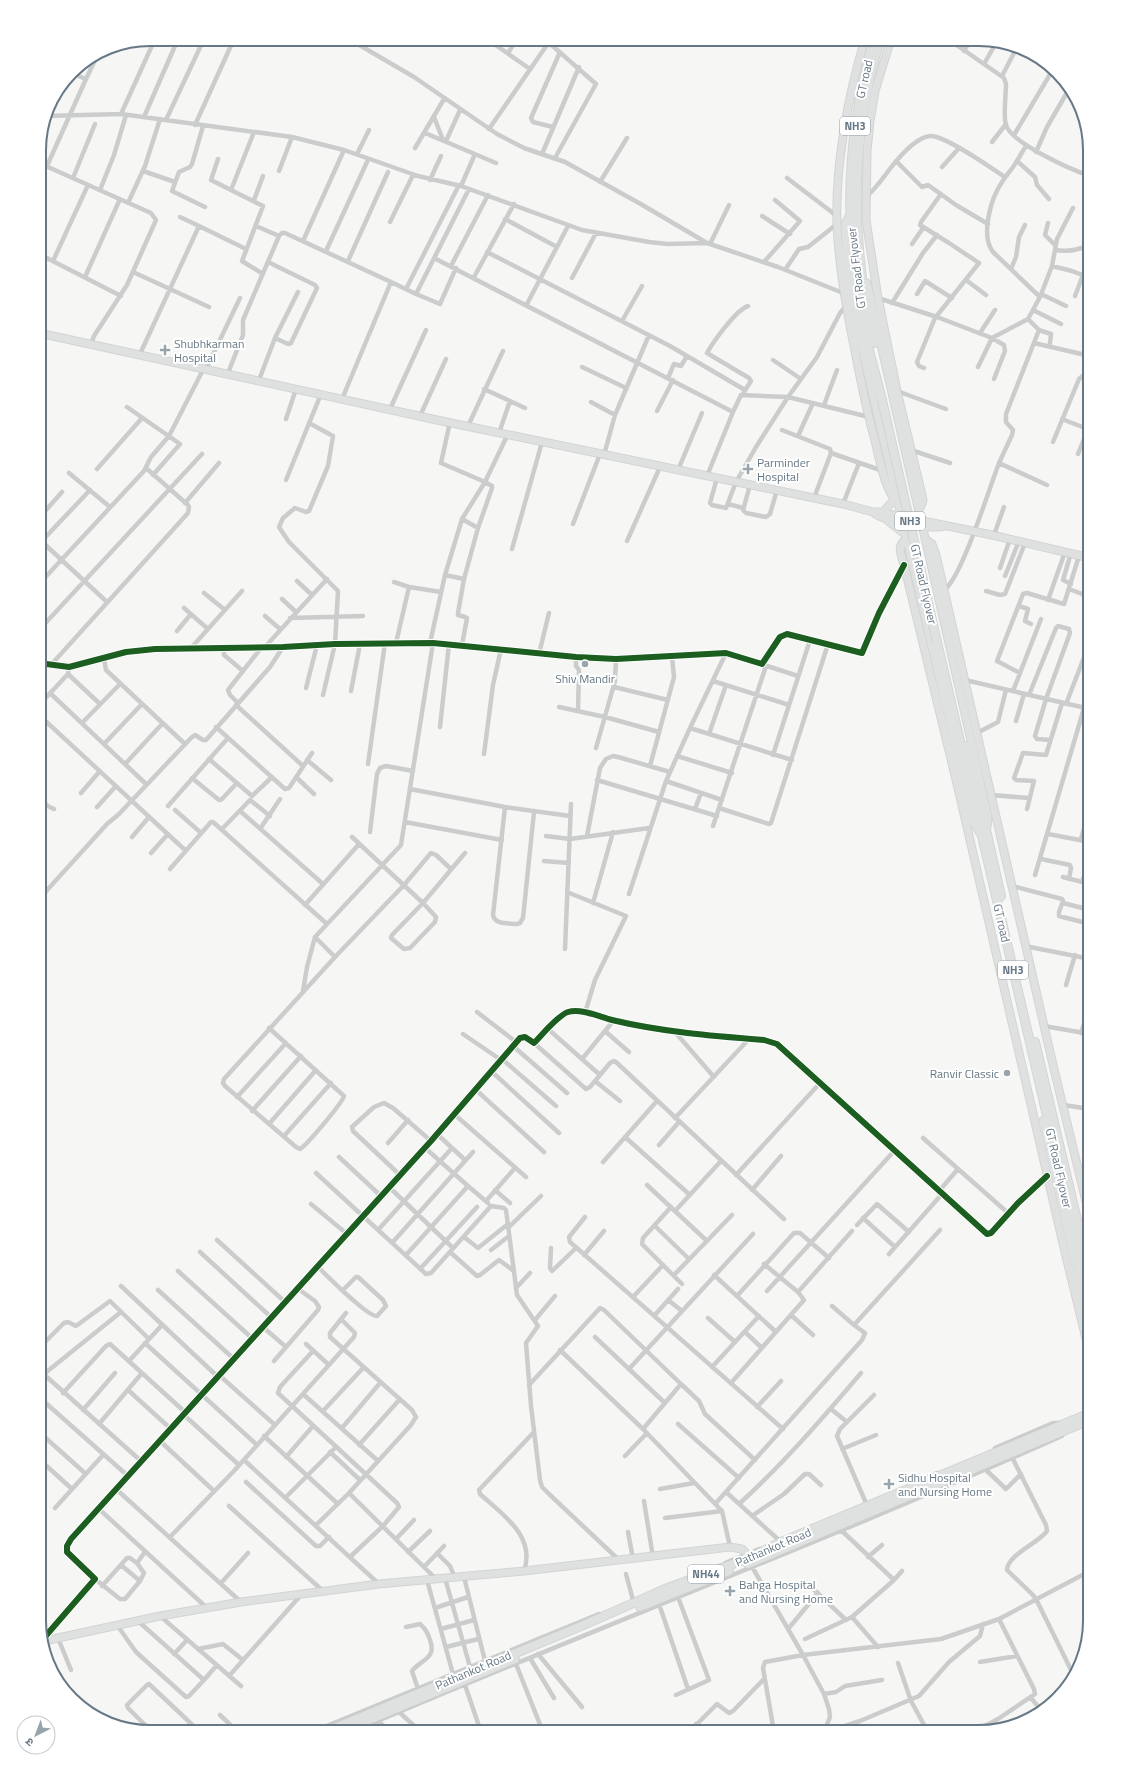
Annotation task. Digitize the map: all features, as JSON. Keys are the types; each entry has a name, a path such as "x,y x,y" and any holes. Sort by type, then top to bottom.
{"highway":[{"name":"GT road","path":"853,215 853,138 861,91 872,46"},
{"name":"GT road","path":"853,215 859,140 866,94 878,46"},
{"name":"GT Road Flyover","path":"853,215 851,246 858,301 884,400 984,834"},
{"name":"GT road","path":"984,834 1049,1094"},
{"name":"GT road","path":"984,834 1045,1105"},
{"name":"GT Road Flyover","path":"1049,1094 1083,1244"},
{"path":"1049,1094 1055,1103 1058,1113 1083,1220"},
{"name":"GT Road Flyover","path":"1045,1105 1083,1271"},
{"path":"1045,1105 1041,1112 1083,1296"},
{"name":"Pathankot Road","path":"342,1725 593,1621 665,1589 749,1561 780,1541 1066,1423 1083,1418"},
{"name":"NH44","path":"357,1725 671,1594 1083,1419"}],"street":[{"path":"100,190 114,155 123,114 152,46"},
{"path":"144,117 175,46"},
{"path":"166,120 201,46"},
{"path":"195,125 231,46"},
{"path":"361,46 414,78 460,110 513,143 555,158 639,203 709,244 764,262 843,293"},
{"path":"497,46 530,69"},
{"path":"508,54 513,46"},
{"path":"489,129 546,46"},
{"path":"555,46 596,84 555,158"},
{"path":"863,46 858,61 841,154 837,224 843,293 868,417 889,493 897,502"},
{"path":"889,46 875,91 870,121 867,151 866,220 878,298 897,391 922,495 919,510"},
{"path":"957,46 1004,78 1006,84 1006,124 1014,135 1026,146 1036,152 1083,173"},
{"path":"964,51 967,46"},
{"path":"984,64 994,47"},
{"path":"553,127 533,122 531,118 560,52"},
{"path":"1002,76 1014,52"},
{"path":"91,344 94,336 121,296 156,220 154,215 128,202 47,166 94,62"},
{"path":"542,154 578,67"},
{"path":"1014,135 1050,74"},
{"path":"77,75 86,79"},
{"path":"1036,152 1047,127 1067,94"},
{"path":"415,148 444,99"},
{"path":"445,141 460,110"},
{"path":"52,116 123,114 292,137 344,150 413,175 460,186 488,195 568,226 596,233 668,244 709,244"},
{"path":"434,117 445,141"},
{"path":"128,202 143,170 160,119"},
{"path":"73,178 95,124"},
{"path":"992,142 1006,124"},
{"path":"203,126 192,164 190,167 180,171 172,192 205,207"},
{"path":"357,154 369,130"},
{"path":"231,190 254,132"},
{"path":"424,132 496,163"},
{"path":"866,196 875,188 896,161 908,150 929,136 941,138 1005,177"},
{"path":"279,171 292,137"},
{"path":"600,182 627,138"},
{"path":"1026,146 1005,177 994,198 988,224 987,240 990,249 1041,295 1066,306"},
{"path":"942,167 959,148"},
{"path":"303,241 344,150"},
{"path":"406,289 460,186 475,154"},
{"path":"430,180 441,156"},
{"path":"218,159 211,180 254,200 263,206 242,259 242,262 263,274"},
{"path":"1017,160 1035,177 1037,185 1049,199"},
{"path":"896,161 921,186 928,185 988,224"},
{"path":"326,251 367,162"},
{"path":"143,170 175,182"},
{"path":"348,261 388,172"},
{"path":"390,222 413,175"},
{"path":"254,200 263,176"},
{"path":"787,178 837,216"},
{"path":"53,261 88,185"},
{"path":"416,294 469,189"},
{"path":"924,368 919,366 917,362 937,317 979,262 920,225 941,194"},
{"path":"228,374 243,335 243,320 279,236 282,233 326,251 440,304 454,267 488,195"},
{"path":"85,277 120,199"},
{"path":"764,262 800,221 775,200"},
{"path":"474,277 514,204"},
{"path":"709,244 729,205"},
{"path":"978,367 992,338 1028,318 1033,310 1041,295 1052,266 1055,247 1073,208"},
{"path":"853,215 860,221 866,280 985,802 988,817 984,834 973,822 856,323 847,276 845,224 853,215"},
{"path":"762,216 790,234"},
{"path":"180,217 246,249"},
{"path":"505,219 557,247"},
{"path":"1048,223 1045,235 1055,247 1063,251 1083,247"},
{"path":"785,270 799,249 808,247 837,224"},
{"path":"1011,268 1016,257 1019,237 1025,225"},
{"path":"140,354 199,226"},
{"path":"256,226 279,236"},
{"path":"527,304 568,226"},
{"path":"912,244 923,228"},
{"path":"572,278 596,233"},
{"path":"892,303 923,253 937,235"},
{"path":"488,252 649,335 745,390"},
{"path":"46,258 121,296"},
{"path":"434,258 527,304 733,412"},
{"path":"268,262 315,285 317,288 292,343 288,344 275,338"},
{"path":"1052,266 1083,275 1075,296"},
{"path":"133,272 209,307"},
{"path":"966,280 986,295"},
{"path":"917,294 925,281 952,298"},
{"path":"342,399 391,282"},
{"path":"622,321 642,286"},
{"path":"259,380 275,338 298,292"},
{"path":"46,577 146,468 151,457 169,436 240,298"},
{"path":"878,298 980,333 992,338 1004,346 1006,349 994,379"},
{"path":"707,476 733,412 741,395 751,382 749,378 707,353 735,315 743,308 748,306"},
{"path":"716,478 710,503 725,508 728,504 736,482 788,397 820,351 846,306"},
{"path":"980,333 995,310"},
{"path":"1033,310 1061,324"},
{"path":"1028,318 1038,330 1051,334 1050,343"},
{"path":"390,409 426,330"},
{"path":"944,590 954,580 974,532 999,463 1013,433 1006,422 1006,414 1038,330"},
{"path":"46,334 499,433 843,504 938,528 945,526 994,535 1083,557"},
{"path":"573,524 602,454 615,415 649,335"},
{"path":"1034,343 1083,354"},
{"path":"468,426 503,351"},
{"path":"668,378 674,364 681,366 686,356"},
{"path":"420,416 446,359"},
{"path":"773,360 801,379"},
{"path":"582,367 626,388"},
{"path":"824,406 837,370"},
{"path":"1053,442 1079,379 1083,376"},
{"path":"657,411 673,380"},
{"path":"286,419 296,388"},
{"path":"484,389 525,408"},
{"path":"897,391 946,409"},
{"path":"286,480 321,394"},
{"path":"741,395 788,397 868,417"},
{"path":"499,433 510,401"},
{"path":"591,402 615,415"},
{"path":"798,436 813,403"},
{"path":"127,407 180,445 152,475"},
{"path":"678,470 702,413"},
{"path":"97,469 142,418"},
{"path":"1062,419 1083,426"},
{"path":"450,422 441,463 492,486 478,528 464,579 458,613 458,615 467,618 462,646"},
{"path":"309,423 333,436 329,461 309,511 306,512 295,508 283,518 279,527 289,542 338,591 335,644 323,695"},
{"path":"782,430 830,449 831,453 883,471"},
{"path":"303,992 307,967 315,937 382,865 397,852 401,845 431,643 445,575 462,519 485,482 508,434"},
{"path":"512,549 542,442"},
{"path":"1078,454 1083,442"},
{"path":"911,450 950,463"},
{"path":"814,498 831,453"},
{"path":"46,623 202,454"},
{"path":"185,503 219,463"},
{"path":"843,504 859,463"},
{"path":"999,463 1047,485"},
{"path":"626,540 660,466"},
{"path":"50,666 187,515 189,507 146,468"},
{"path":"69,473 110,507"},
{"path":"743,508 750,485"},
{"path":"46,535 90,490"},
{"path":"728,504 743,508 746,512 768,517 777,490"},
{"path":"46,510 62,492"},
{"path":"884,515 897,502"},
{"path":"994,535 1004,508"},
{"path":"884,515 906,536"},
{"path":"462,519 478,528"},
{"path":"906,536 900,545 904,565 958,788 1083,1326"},
{"path":"926,539 935,548 1044,1026 1083,1183"},
{"path":"1000,568 1010,539"},
{"path":"1005,576 1022,542"},
{"path":"986,591 1000,595 1005,594 1022,542"},
{"path":"46,546 107,602"},
{"path":"1068,553 1064,580 1070,586 1083,592"},
{"path":"1048,600 1068,553"},
{"path":"1020,673 997,662 1025,592 1064,604 1079,556"},
{"path":"714,826 732,773 764,665 777,641 783,635 787,634 862,653 879,613 904,565"},
{"path":"445,575 464,579"},
{"path":"303,766 237,704 228,692 262,648 327,579"},
{"path":"297,581 312,595"},
{"path":"394,582 409,587 441,592"},
{"path":"396,643 409,587"},
{"path":"191,648 242,591"},
{"path":"204,593 225,610"},
{"path":"282,599 296,612"},
{"path":"1019,606 1028,610 1025,621 1030,624"},
{"path":"184,608 208,629"},
{"path":"539,654 548,613"},
{"path":"177,631 191,614"},
{"path":"265,616 280,629"},
{"path":"290,618 363,616"},
{"path":"1013,691 1041,619"},
{"path":"1029,695 1056,628 1059,626 1069,630 1070,633 1046,699 1035,738 1050,740"},
{"path":"773,755 810,640"},
{"path":"368,764 385,643"},
{"path":"46,665 69,667 140,650 262,648 335,644 431,643 539,654 616,659 726,653 798,676"},
{"path":"351,691 360,644"},
{"path":"440,727 449,644"},
{"path":"719,808 770,824 792,760 828,644"},
{"path":"306,688 316,646"},
{"path":"46,890 107,824 116,817 185,744 195,735 202,740 206,740 270,666 283,647"},
{"path":"224,648 224,655 243,671"},
{"path":"484,754 493,685 501,649"},
{"path":"629,894 649,828 666,781 726,653"},
{"path":"576,657 576,666 579,670 578,711"},
{"path":"650,766 674,677 672,657"},
{"path":"104,659 106,670 185,744"},
{"path":"596,748 614,687 616,659"},
{"path":"1027,809 1033,780 1014,779 1022,754 1024,752 1045,755 1064,703 1082,662"},
{"path":"46,697 68,674 69,667"},
{"path":"68,674 100,704"},
{"path":"965,680 1083,708"},
{"path":"713,681 789,705"},
{"path":"82,723 120,684"},
{"path":"709,734 726,685"},
{"path":"614,687 668,700"},
{"path":"977,733 998,722 1006,690"},
{"path":"50,693 146,784"},
{"path":"1016,720 1024,694"},
{"path":"104,744 142,704"},
{"path":"559,707 605,717 659,732"},
{"path":"1035,875 1041,859 1083,712"},
{"path":"46,721 185,850"},
{"path":"125,764 162,724"},
{"path":"216,727 287,789 312,752"},
{"path":"690,728 792,760"},
{"path":"168,806 228,738"},
{"path":"677,756 732,773"},
{"path":"587,836 601,764 609,758 618,757 670,772"},
{"path":"209,759 236,784 253,796 272,777"},
{"path":"307,760 331,780"},
{"path":"370,832 379,770 386,766 413,771"},
{"path":"81,793 100,771"},
{"path":"296,777 314,794"},
{"path":"192,778 219,800 222,799 236,784"},
{"path":"598,780 717,816"},
{"path":"666,781 722,800"},
{"path":"97,807 116,786"},
{"path":"410,789 534,812 570,816"},
{"path":"695,810 700,793"},
{"path":"991,795 1030,798"},
{"path":"260,829 280,799"},
{"path":"222,829 251,800 270,816"},
{"path":"565,949 571,804"},
{"path":"47,805 54,809"},
{"path":"505,807 493,917 497,922 517,924 520,923 523,918 534,812"},
{"path":"175,810 200,832"},
{"path":"240,811 323,884"},
{"path":"132,837 149,817"},
{"path":"170,869 200,832 212,821 327,924"},
{"path":"405,822 502,840"},
{"path":"546,836 570,839 649,828"},
{"path":"593,903 613,832"},
{"path":"1048,834 1081,839 1083,832"},
{"path":"151,853 168,834"},
{"path":"352,837 404,885 423,903 436,916 436,920 410,948 404,949 391,937 423,903 465,853"},
{"path":"305,905 359,844"},
{"path":"269,1028 343,1094 343,1100 300,1148 297,1148 224,1086 224,1079 269,1028 404,885 431,853 436,854 451,870"},
{"path":"1041,859 1070,866 1069,878"},
{"path":"544,861 568,863"},
{"path":"1063,877 1082,882 1083,879"},
{"path":"1012,886 1056,897 1062,899 1063,902 1083,908"},
{"path":"567,892 626,916 595,980 585,1013"},
{"path":"1063,902 1059,916 1083,922"},
{"path":"315,937 335,957"},
{"path":"1026,946 1083,958"},
{"path":"1066,985 1075,956"},
{"path":"477,1012 515,1044 567,1093"},
{"path":"534,1043 562,1015 568,1012 585,1013 675,1032 764,1040 777,1044 987,1234 991,1233 1008,1213 1047,1176"},
{"path":"582,1059 614,1020"},
{"path":"1044,1026 1081,1033 1083,1027"},
{"path":"548,1029 600,1075"},
{"path":"605,1032 629,1052"},
{"path":"675,1032 714,1077"},
{"path":"463,1034 501,1060 556,1106"},
{"path":"102,1586 129,1557 137,1563 144,1573 140,1581 123,1600 102,1586 69,1556 66,1549 71,1539 272,1318 297,1288 431,1141 523,1036 534,1043 586,1089 610,1063 614,1061 784,1219"},
{"path":"658,1145 677,1120 749,1039"},
{"path":"237,1097 286,1043"},
{"path":"252,1111 301,1056"},
{"path":"269,1124 316,1070"},
{"path":"491,1071 559,1133"},
{"path":"595,1081 620,1101"},
{"path":"284,1136 331,1083"},
{"path":"736,1175 820,1083"},
{"path":"476,1089 544,1152"},
{"path":"603,1162 657,1101"},
{"path":"400,1175 352,1131 352,1128 365,1114 383,1103 390,1106 408,1120 431,1141"},
{"path":"1063,1105 1083,1108"},
{"path":"454,1114 526,1177"},
{"path":"388,1143 408,1120"},
{"path":"437,1134 465,1160"},
{"path":"625,1137 690,1195"},
{"path":"923,1138 1008,1213"},
{"path":"424,1148 491,1206 505,1209 510,1236 516,1288 519,1298 538,1326 526,1344 534,1432 542,1487 620,1560"},
{"path":"378,1230 452,1148"},
{"path":"767,1291 894,1150"},
{"path":"392,1243 472,1152"},
{"path":"752,1190 781,1156"},
{"path":"339,1157 381,1196"},
{"path":"682,1284 642,1244 643,1238 690,1195 721,1161"},
{"path":"486,1201 515,1168"},
{"path":"890,1254 958,1169"},
{"path":"316,1173 426,1274 431,1273 491,1206"},
{"path":"647,1185 707,1241"},
{"path":"406,1255 468,1186"},
{"path":"389,1187 446,1240 452,1250 477,1276 480,1276 499,1260 514,1271"},
{"path":"495,1190 510,1203"},
{"path":"464,1237 478,1248 508,1226 541,1196"},
{"path":"312,1204 347,1234"},
{"path":"857,1225 877,1204 908,1232"},
{"path":"420,1269 477,1207"},
{"path":"674,1275 732,1215"},
{"path":"585,1217 568,1239 576,1248 783,1429"},
{"path":"863,1218 895,1248"},
{"path":"655,1226 689,1259"},
{"path":"854,1325 940,1230"},
{"path":"798,1292 852,1231"},
{"path":"584,1255 604,1232"},
{"path":"737,1296 794,1232 800,1233 829,1258"},
{"path":"629,1369 753,1234"},
{"path":"491,1250 510,1236"},
{"path":"217,1240 285,1302"},
{"path":"551,1248 550,1268 552,1271 576,1248"},
{"path":"200,1252 272,1318"},
{"path":"731,1383 804,1300 798,1292 764,1264"},
{"path":"632,1297 663,1265"},
{"path":"317,1266 343,1290 374,1317 377,1316 386,1306 384,1300 358,1277 356,1277 343,1290"},
{"path":"178,1271 253,1339"},
{"path":"516,1288 530,1273"},
{"path":"714,1275 776,1332"},
{"path":"121,1286 162,1325 275,1425"},
{"path":"274,1361 319,1307 315,1301 297,1288"},
{"path":"654,1316 678,1289"},
{"path":"158,1290 234,1360"},
{"path":"535,1320 555,1296"},
{"path":"668,1300 682,1311"},
{"path":"46,1341 64,1323 68,1322 74,1326 77,1325 108,1302 111,1302 147,1341 256,1444"},
{"path":"715,1504 864,1338 865,1333 832,1306"},
{"path":"529,1385 600,1308 604,1310 699,1401 706,1414 755,1460"},
{"path":"46,1372 121,1312"},
{"path":"316,1525 349,1493 377,1460 411,1425 416,1416 400,1399 380,1383 329,1335 346,1313"},
{"path":"712,1367 759,1316"},
{"path":"791,1316 813,1336"},
{"path":"708,1318 735,1342"},
{"path":"170,1537 244,1460 256,1444 303,1394 355,1334 341,1319"},
{"path":"129,1361 162,1325"},
{"path":"263,1328 286,1347"},
{"path":"745,1332 762,1348"},
{"path":"595,1337 665,1403"},
{"path":"63,1393 109,1344 142,1373 239,1465"},
{"path":"306,1344 329,1365"},
{"path":"560,1350 642,1428 722,1511 730,1547"},
{"path":"313,1351 278,1391 280,1395 399,1505 398,1509 383,1526 350,1557"},
{"path":"323,1412 364,1368"},
{"path":"83,1410 115,1373"},
{"path":"99,1424 142,1373"},
{"path":"739,1504 784,1462 861,1373"},
{"path":"46,1380 141,1461"},
{"path":"757,1407 781,1381"},
{"path":"342,1428 380,1383"},
{"path":"642,1428 681,1384"},
{"path":"128,1390 171,1429"},
{"path":"303,1394 377,1460"},
{"path":"866,1503 838,1440 838,1433 874,1395"},
{"path":"359,1445 400,1399"},
{"path":"46,1404 128,1476"},
{"path":"831,1409 847,1422"},
{"path":"726,1492 780,1541 1053,1423 1066,1423"},
{"path":"329,1725 633,1600 841,1530 1078,1429 1083,1423"},
{"path":"678,1424 739,1478"},
{"path":"286,1457 313,1426"},
{"path":"524,1571 528,1560 527,1550 516,1526 480,1494 479,1490 534,1432"},
{"path":"626,1456 647,1433"},
{"path":"842,1448 876,1435"},
{"path":"264,1436 338,1504"},
{"path":"46,1438 86,1474"},
{"path":"160,1441 214,1491"},
{"path":"286,1498 336,1446"},
{"path":"330,1452 360,1480"},
{"path":"55,1508 103,1455"},
{"path":"1012,1457 1048,1531 1018,1554 1007,1566 1007,1570 1029,1590 1036,1599 1071,1669"},
{"path":"244,1460 379,1584"},
{"path":"46,1465 72,1489"},
{"path":"985,1469 1006,1489 1021,1474"},
{"path":"752,1516 784,1494 805,1474 808,1474 821,1485"},
{"path":"246,1482 315,1546 320,1546 329,1537"},
{"path":"660,1489 694,1483"},
{"path":"116,1489 241,1602"},
{"path":"349,1493 436,1580"},
{"path":"644,1500 653,1557"},
{"path":"229,1506 323,1591"},
{"path":"99,1509 206,1608"},
{"path":"665,1518 722,1511"},
{"path":"396,1539 414,1520"},
{"path":"841,1530 894,1580"},
{"path":"408,1552 430,1531"},
{"path":"628,1532 633,1559"},
{"path":"868,1557 882,1545"},
{"path":"424,1567 444,1546"},
{"path":"48,1639 160,1616 241,1602 323,1591 379,1584 524,1571 730,1547 742,1548 824,1694 830,1713 826,1725"},
{"path":"137,1563 145,1552"},
{"path":"437,1552 450,1566 455,1578"},
{"path":"221,1584 248,1553"},
{"path":"369,1725 678,1597 749,1561"},
{"path":"121,1565 140,1581"},
{"path":"805,1639 852,1618 894,1580 902,1570"},
{"path":"626,1574 633,1600"},
{"path":"773,1725 764,1679 763,1665 765,1662 803,1655 942,1639 998,1619 1083,1575"},
{"path":"464,1577 478,1639 485,1661"},
{"path":"445,1578 470,1667"},
{"path":"47,1635 95,1580"},
{"path":"427,1580 453,1674"},
{"path":"807,1583 846,1620"},
{"path":"788,1630 818,1593"},
{"path":"229,1676 302,1595"},
{"path":"435,1608 468,1597"},
{"path":"676,1695 709,1680 678,1597"},
{"path":"659,1604 688,1689"},
{"path":"160,1616 216,1666 241,1686"},
{"path":"852,1618 878,1647"},
{"path":"986,1725 1031,1698 1035,1692 998,1619"},
{"path":"138,1620 204,1680"},
{"path":"440,1629 474,1620"},
{"path":"117,1624 136,1652 186,1697 189,1696 216,1666"},
{"path":"406,1627 420,1624 426,1629 432,1646 430,1656 412,1671 418,1689"},
{"path":"849,1725 911,1701 922,1693 945,1666 980,1636 983,1624"},
{"path":"58,1638 71,1670"},
{"path":"446,1647 478,1639"},
{"path":"174,1654 187,1640"},
{"path":"198,1649 223,1644 243,1660"},
{"path":"538,1654 582,1707"},
{"path":"980,1662 1017,1656"},
{"path":"530,1658 554,1698"},
{"path":"898,1663 911,1701 924,1725"},
{"path":"516,1664 540,1725"},
{"path":"696,1724 717,1704 730,1712 764,1679"},
{"path":"824,1694 836,1692 845,1686 882,1680"},
{"path":"145,1725 128,1708 127,1705 146,1685 149,1684 193,1725"},
{"path":"465,1685 479,1725"},
{"path":"1031,1698 1038,1707"},
{"path":"399,1712 413,1725"},
{"path":"220,1715 231,1725"},
{"path":"378,1721 382,1725"}],"cycle path":[{"path":"46,664 69,667 126,652 155,649 433,643 576,657 616,659 726,653 762,664 780,637 787,634 862,653 879,613 904,565"},
{"path":"47,1634 95,1579 67,1552 67,1546 71,1539 431,1141 520,1038 525,1037 534,1043 555,1021 568,1012 579,1011 590,1013 612,1020 669,1031 764,1040 777,1044 987,1234 991,1233 1018,1203 1047,1176"}],"place":[{"name":"Shubhkarman Hospital","path":"165,350"},
{"name":"Parminder Hospital","path":"748,469"},
{"name":"Shiv Mandir","path":"585,664"},
{"name":"Ranvir Classic","path":"1007,1073"},
{"name":"Sidhu Hospital and Nursing Home","path":"889,1484"},
{"name":"Bahga Hospital and Nursing Home","path":"730,1591"}]}
